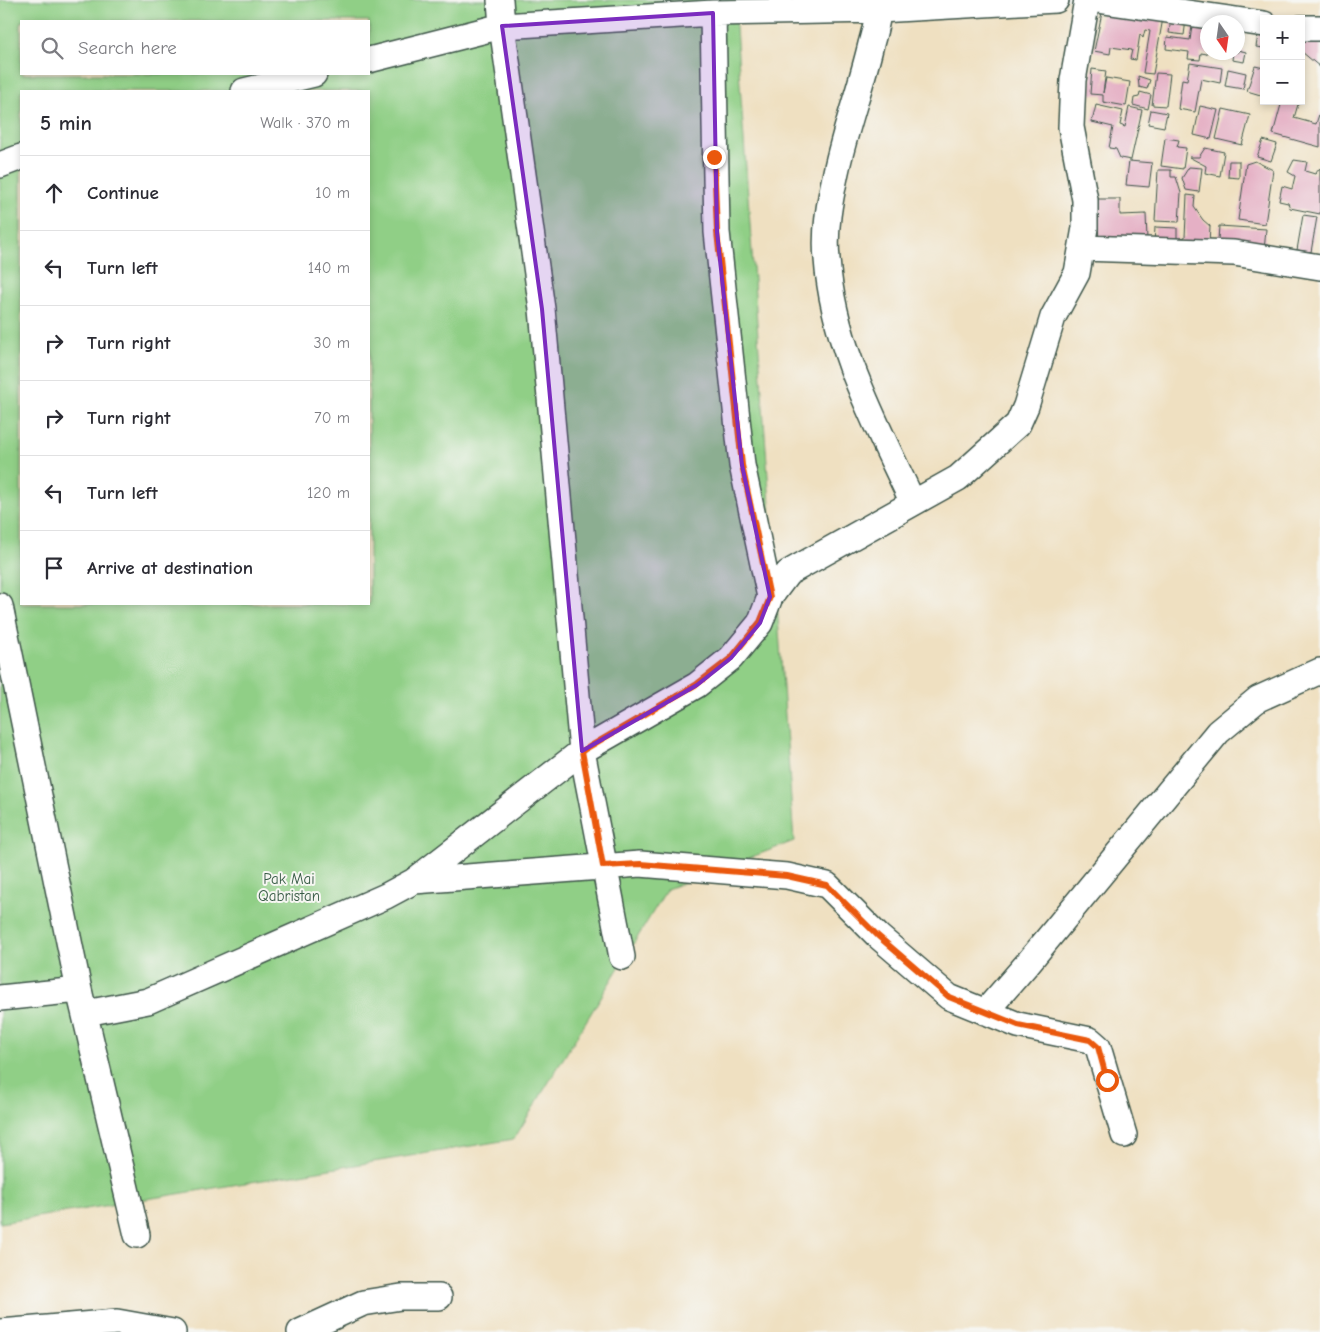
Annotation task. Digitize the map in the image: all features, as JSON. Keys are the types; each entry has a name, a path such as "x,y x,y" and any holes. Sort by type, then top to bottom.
{"street":[{"path":"500,0 502,26 542,309 582,751 622,957"},
{"path":"370,60 502,26 696,9 1056,0"},
{"path":"0,998 82,1002 148,1002 386,896 414,881 582,751 697,684 731,658 760,622 770,597 788,573 958,478 1018,424 1026,406 1053,317 1077,273 1086,228 1085,200 1070,127 1072,80 1087,0"},
{"path":"1098,0 1260,23"},
{"path":"879,5 836,171 827,224 826,258 832,301 849,364 913,503"},
{"path":"696,9 742,465 770,597"},
{"path":"1305,28 1320,28"},
{"path":"248,90 310,75"},
{"path":"0,165 20,157"},
{"path":"1082,248 1234,253 1320,267"},
{"path":"0,606 82,1002 137,1234"},
{"path":"985,1012 1027,964 1218,732 1258,699 1320,671"},
{"path":"414,881 640,864 777,875 827,885 878,936 949,997 1018,1025 1090,1040 1098,1047 1124,1136"},
{"path":"300,1332 363,1303 400,1297 439,1298"},
{"path":"1,1332 117,1322 173,1332"}],"highlighted area":[{"path":"713,13 717,232 742,465 770,597 760,623 731,658 697,685 582,751 542,309 502,26"}],"green space":[{"name":"Pak Mai Qabristan","path":"0,0 734,0 794,841 667,889 514,1139 0,1223"}],"building":[{"path":"1104,3 1163,18 1153,74 1143,73 1150,31 1145,30 1143,38 1140,34 1136,60 1130,59 1132,50 1111,47 1110,54 1094,51"},
{"path":"1171,18 1186,20 1184,35 1169,33"},
{"path":"1192,26 1200,27 1200,60 1188,59 1189,52 1166,49 1167,37 1190,40"},
{"path":"1259,29 1260,48 1256,47"},
{"path":"1305,34 1320,37 1320,67 1305,54"},
{"path":"1190,63 1222,68 1220,83 1201,79 1195,112 1178,109 1182,79 1187,80"},
{"path":"1255,66 1260,67 1260,95 1247,91"},
{"path":"1092,69 1106,71 1103,93 1106,78 1130,82 1126,106 1103,102 1103,95 1090,94"},
{"path":"1228,69 1246,73 1243,89 1225,86"},
{"path":"1156,73 1170,74 1166,106 1152,105"},
{"path":"1138,76 1150,80 1147,89 1139,87"},
{"path":"1140,92 1151,95 1148,109 1133,105 1134,98 1139,97"},
{"path":"1096,105 1123,111 1120,125 1125,127 1129,107 1142,110 1131,160 1120,158 1116,149 1109,148 1113,127 1092,122"},
{"path":"1281,105 1298,105 1294,118 1316,124 1320,111 1320,147 1273,134"},
{"path":"1200,106 1218,110 1211,139 1194,135"},
{"path":"1223,109 1250,115 1242,145 1216,139"},
{"path":"1151,110 1167,113 1164,127 1148,124"},
{"path":"1165,138 1179,140 1177,147 1186,148 1183,169 1161,166"},
{"path":"1263,140 1277,144 1271,161 1257,157"},
{"path":"1205,148 1224,152 1220,176 1205,173 1206,166 1189,157 1199,157"},
{"path":"1294,160 1307,162 1305,171 1315,174 1320,168 1320,214 1290,208 1288,203 1279,201 1282,186 1292,189 1295,176 1288,172"},
{"path":"1129,161 1152,163 1149,187 1126,185"},
{"path":"1229,161 1239,161 1239,178 1228,177"},
{"path":"1255,161 1273,170 1265,224 1238,220 1246,164"},
{"path":"1189,167 1202,168 1199,192 1186,190 1182,178"},
{"path":"1158,170 1171,170 1171,177 1176,177 1181,193 1179,222 1155,221"},
{"path":"1187,195 1195,196 1194,207 1210,226 1209,244 1181,243 1181,238 1185,237"},
{"path":"1097,199 1120,199 1120,215 1146,214 1147,240 1099,242"},
{"path":"1303,215 1317,217 1311,252 1297,250"},
{"path":"1219,226 1266,229 1264,251 1218,240"},
{"path":"1155,227 1177,228 1177,245 1154,245"}],"route":[{"path":"714,157 717,232 742,465 770,597 760,622 731,658 697,684 582,751 603,866 640,864 787,876 827,885 878,936 949,997 1018,1025 1090,1040 1098,1047 1107,1080"}]}
